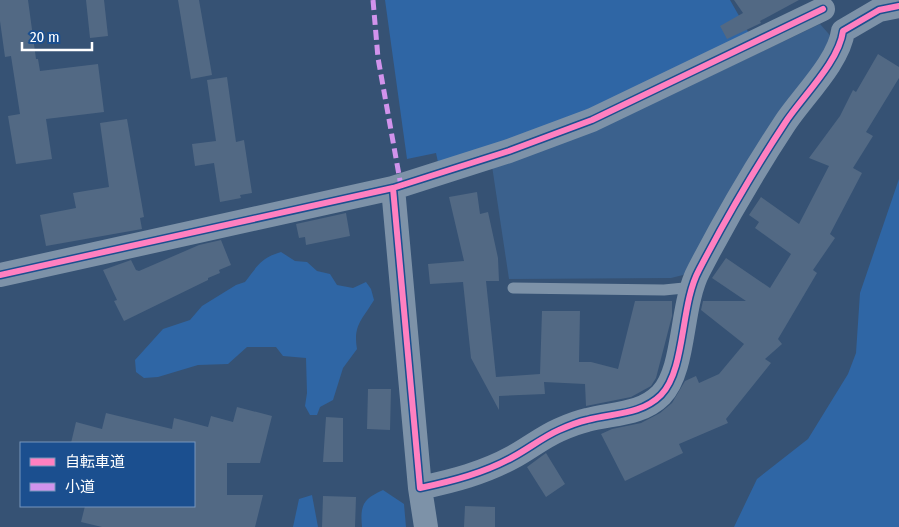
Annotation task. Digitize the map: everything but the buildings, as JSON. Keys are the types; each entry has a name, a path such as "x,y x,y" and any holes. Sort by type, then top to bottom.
{"street":[{"path":"0,276 393,188 509,151 592,120 820,4 834,24 842,31"},
{"path":"420,488 459,480 512,458 557,431 588,420 620,415 647,405 661,395 673,379 682,327 694,283 703,264 785,123 837,50 842,31 858,20 879,10 899,6"},
{"path":"393,188 420,488 426,527"}],"lane":[{"path":"513,288 664,290 684,288 694,283"}],"shaded area":[{"path":"385,0 730,0 751,37 622,99 439,167 436,153 407,159"},
{"path":"820,24 835,41 692,269 683,275 671,278 509,279 492,166 662,99"},
{"path":"899,179 899,527 734,527 757,479 808,439 848,374 856,353 860,293"},
{"path":"281,252 295,261 307,262 317,271 330,274 337,285 353,288 366,282 371,289 374,300 359,323 356,334 357,349 343,368 333,400 320,407 317,415 310,415 305,406 307,393 306,358 283,356 276,347 247,347 228,364 198,365 158,377 144,378 136,372 135,360 163,329 190,320 202,306 236,285 245,282 264,260"},
{"path":"383,490 404,504 406,527 362,527 362,508 364,504 371,496"},
{"path":"312,495 318,527 293,527 299,499"}],"marked path":[{"path":"373,0 378,58 401,186"}],"cycle path":[{"path":"393,188 420,488 480,472 502,463 547,436 573,424 636,410 653,402 661,395 669,384 675,369 693,284 729,214 762,159 792,113 835,55 843,31 879,10 899,6"},
{"path":"0,275 393,188 509,151 592,120 823,9"}]}
